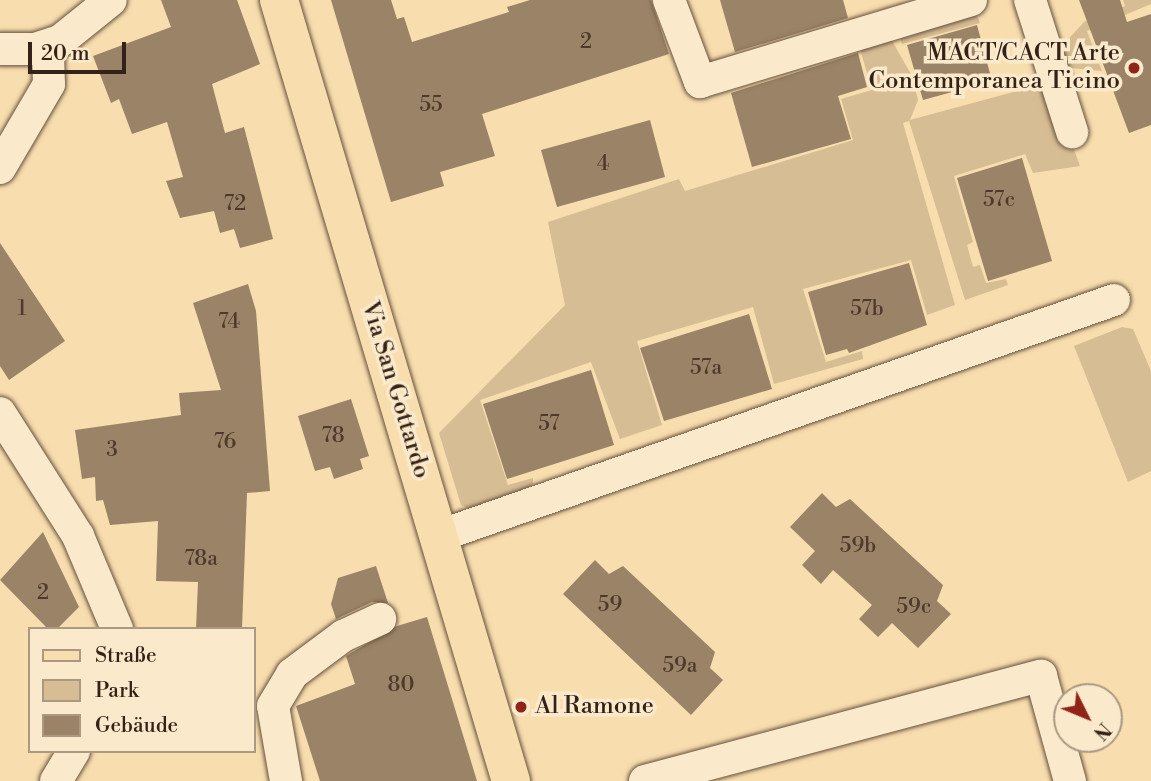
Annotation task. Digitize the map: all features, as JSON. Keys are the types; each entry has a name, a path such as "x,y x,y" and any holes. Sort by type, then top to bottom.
{"main road":[{"name":"Via San Gottardo","path":"279,0 512,781"}],"street":[{"path":"0,49 48,47 111,0"},
{"path":"669,0 700,82 971,0"},
{"path":"1030,0 1072,132"},
{"path":"0,168 49,84 48,47"},
{"path":"439,536 1114,300"},
{"path":"0,413 78,536 116,627"},
{"path":"286,781 274,706 292,674 343,636 380,619"},
{"path":"645,781 1041,676 1070,781"},
{"path":"55,781 73,753"}],"green space":[{"path":"1123,0 1151,0 1151,4 1087,31 1102,71 1070,68 1059,49 1085,21 1125,6"},
{"path":"975,10 980,23 902,44 899,31"},
{"path":"891,39 912,76 918,100 910,120 1043,84 1058,106 1080,166 1033,173 1025,154 954,176 973,242 967,245 973,267 980,265 986,283 1006,279 1008,285 965,300 909,121 903,123 955,305 927,315 911,260 803,289 826,362 862,351 863,359 774,384 753,307 637,341 662,425 620,439 591,362 480,400 508,485 533,478 533,484 519,495 471,509 461,505 439,433 565,305 548,222 679,179 685,191 853,140 841,99 872,90 860,49"},
{"path":"1122,327 1133,329 1151,371 1151,471 1128,482 1074,346"}],"building":[{"path":"161,0 237,0 260,64 212,84 225,133 244,127 273,239 240,248 234,229 220,233 214,211 180,218 166,181 183,177 167,122 132,134 119,99 111,103 93,56 171,27"},
{"path":"331,0 391,0 397,19 404,17 412,42 509,12 507,7 530,0 651,0 669,54 482,114 495,156 440,172 444,186 391,202"},
{"path":"720,0 843,0 848,18 735,52"},
{"path":"1079,0 1120,0 1127,22 1151,14 1151,125 1129,133"},
{"path":"977,25 992,81 923,100 907,45"},
{"path":"858,53 867,87 838,96 851,139 752,167 731,93"},
{"path":"650,120 665,177 557,207 541,150"},
{"path":"1022,158 1052,261 988,281 957,178"},
{"path":"0,243 65,341 9,380 0,366"},
{"path":"909,263 927,325 849,353 847,349 826,355 808,292"},
{"path":"248,284 256,311 270,491 247,493 242,627 196,627 198,582 156,581 158,521 110,525 103,500 96,501 95,477 82,479 75,430 181,415 179,393 221,390 193,303"},
{"path":"749,314 772,389 664,421 640,348"},
{"path":"591,370 614,445 507,479 483,404"},
{"path":"351,399 369,456 360,459 363,469 334,479 330,467 315,471 298,416"},
{"path":"822,493 836,507 850,499 943,585 937,601 951,614 918,648 892,623 878,637 859,619 872,605 833,570 821,584 802,565 815,551 790,527"},
{"path":"43,532 79,607 59,627 46,627 0,580"},
{"path":"595,560 609,574 623,566 715,652 710,668 723,680 691,715 563,594"},
{"path":"376,566 388,603 372,602 336,619 331,604 338,578"},
{"path":"427,617 477,781 320,781 296,706 355,684 346,656 397,626"}],"place":[{"name":"MACT/CACT Arte Contemporanea Ticino","path":"1134,68"},
{"name":"Al Ramone","path":"521,707"}]}
